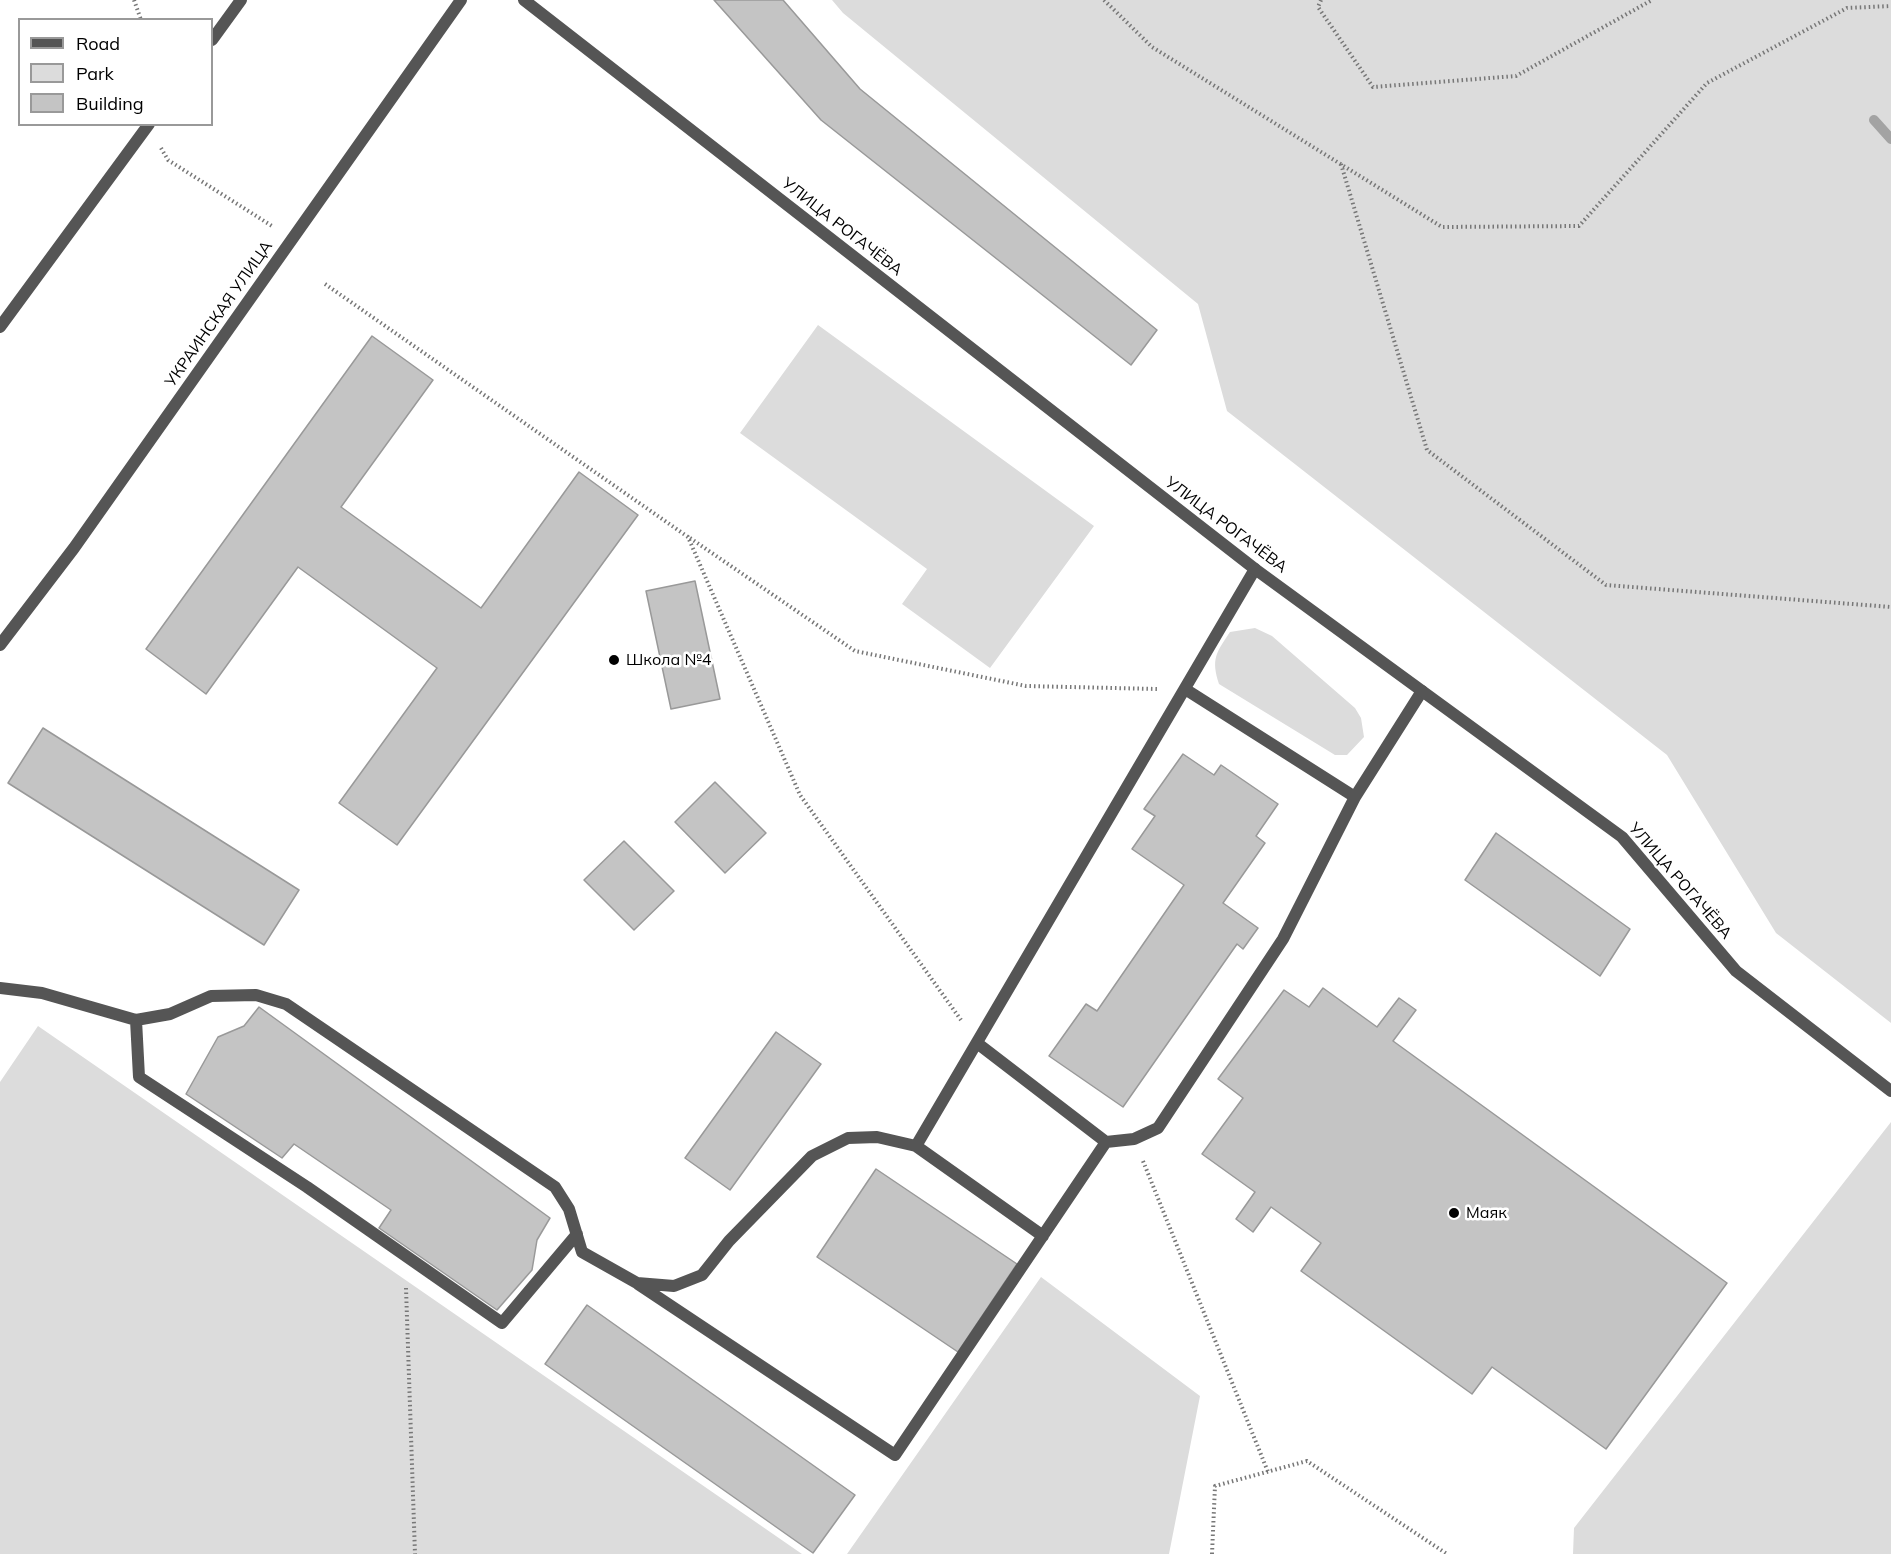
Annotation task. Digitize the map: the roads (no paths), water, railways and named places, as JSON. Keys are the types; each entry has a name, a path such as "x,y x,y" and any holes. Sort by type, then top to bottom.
{"street":[{"path":"213,39 241,0"},
{"name":"УКРАИНСКАЯ УЛИЦА","path":"0,645 74,548 461,0"},
{"name":"УЛИЦА РОГАЧЁВА","path":"524,0 1255,569 1622,837 1736,971 1891,1091"},
{"path":"0,327 149,126"},
{"path":"916,1146 1255,569"},
{"path":"1185,689 1355,797"},
{"path":"977,1043 1106,1142 1134,1139 1158,1128 1283,939 1355,797 1422,691"},
{"path":"0,988 42,993 136,1020 170,1014 211,996 256,996 285,1004 555,1187 569,1209 582,1252 637,1283 895,1455 1106,1142"},
{"path":"136,1020 140,1077 502,1323 577,1234"},
{"path":"637,1283 674,1286 702,1275 729,1241 812,1156 848,1138 877,1137 916,1146 1043,1236"}],"waterway":[{"path":"1874,120 1891,139"}],"place":[{"name":"Школа №4","path":"614,660"},
{"name":"Маяк","path":"1454,1213"}]}
